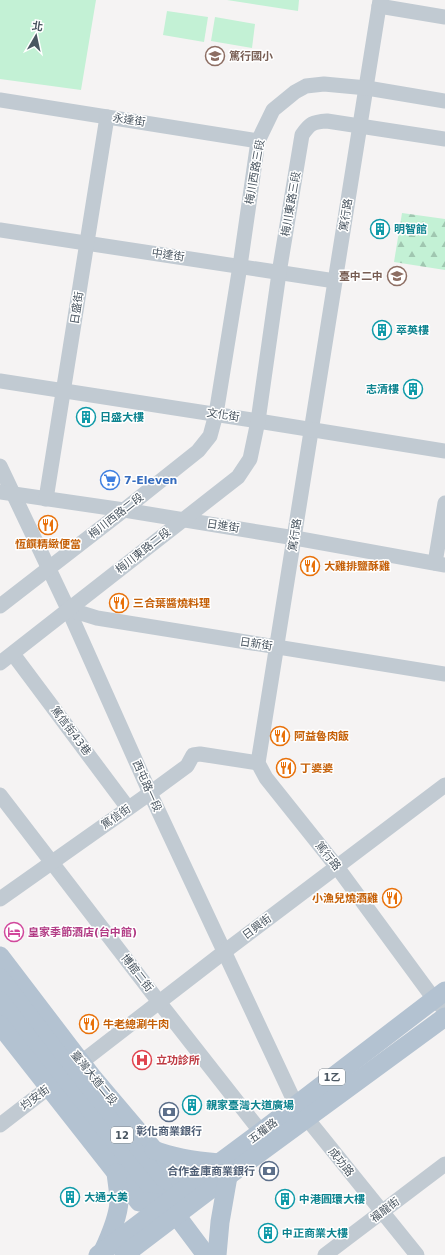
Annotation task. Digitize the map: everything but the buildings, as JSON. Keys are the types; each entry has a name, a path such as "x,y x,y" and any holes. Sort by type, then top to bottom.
{"main road":[{"name":"臺灣大道二段","path":"0,956 65,1075 116,1173 139,1202 172,1209"},
{"name":"臺灣大道二段","path":"0,978 65,1075"},
{"name":"五權路","path":"124,1255 172,1209 223,1169 301,1112 441,1000"},
{"name":"臺灣大道二段","path":"0,1002 162,1184 172,1209"},
{"name":"五權路","path":"223,1169 261,1132 301,1112 445,1017"},
{"name":"臺灣大道二段","path":"0,1025 65,1075 93,1078 154,1150 175,1178 172,1209"},
{"path":"154,1150 162,1154 200,1161 223,1169 217,1255"},
{"path":"100,1253 110,1237 118,1206 119,1194 116,1173"},
{"name":"五權路","path":"100,1253 172,1209"},
{"name":"12","path":"172,1209 206,1255"}],"street":[{"path":"380,3 445,17"},
{"name":"篤行路","path":"380,3 258,762 266,778 441,1000"},
{"name":"梅川西路三段","path":"216,414 240,266 258,141 273,110 295,92 306,86 324,84 367,88 445,101"},
{"name":"永達街","path":"0,100 258,141"},
{"name":"日盛街","path":"46,499 106,117"},
{"name":"梅川東路三段","path":"258,421 279,273 302,136 308,126 318,122 327,121 445,139"},
{"name":"中達街","path":"0,230 335,281"},
{"name":"文化街","path":"0,381 445,451"},
{"name":"梅川西路二段","path":"0,606 198,451 210,436 216,414"},
{"name":"梅川東路二段","path":"0,663 238,477 250,460 258,421"},
{"name":"西屯路一段","path":"0,466 7,493 48,567 68,609 150,793 301,1112"},
{"name":"日進街","path":"7,493 124,510 295,538 440,564"},
{"path":"440,564 445,503"},
{"name":"日新街","path":"68,609 98,618 445,674"},
{"name":"篤信街43巷","path":"13,654 128,808"},
{"name":"篤信街","path":"0,899 187,766 193,756 200,754 258,762"},
{"name":"日興街","path":"65,1075 224,952 445,785"},
{"name":"博館二街","path":"0,795 261,1132"},
{"name":"均安街","path":"0,1125 65,1075"},
{"name":"成功路","path":"301,1112 417,1255"},
{"name":"福龍街","path":"325,1255 445,1164"}],"green space":[{"path":"0,0 96,0 81,90 0,79"},
{"path":"227,0 299,0 298,11"},
{"path":"167,11 208,17 204,42 163,35"},
{"path":"215,17 255,24 252,48 211,41"},
{"path":"402,213 445,219 445,270 394,262"}],"place":[{"name":"篤行國小","path":"215,56"},
{"name":"明智館","path":"380,229"},
{"name":"臺中二中","path":"397,276"},
{"name":"萃英樓","path":"382,330"},
{"name":"志清樓","path":"413,389"},
{"name":"日盛大樓","path":"86,417"},
{"name":"7-Eleven","path":"110,480"},
{"name":"恆饌精緻便當","path":"48,525"},
{"name":"大雞排鹽酥雞","path":"310,566"},
{"name":"三合葉醬燒料理","path":"119,603"},
{"name":"阿益魯肉飯","path":"280,736"},
{"name":"丁婆婆","path":"286,768"},
{"name":"小漁兒燒酒雞","path":"392,898"},
{"name":"皇家季節酒店(台中館)","path":"14,932"},
{"name":"牛老總涮牛肉","path":"89,1024"},
{"name":"立功診所","path":"142,1060"},
{"name":"親家臺灣大道廣場","path":"192,1105"},
{"name":"彰化商業銀行","path":"169,1112"},
{"name":"合作金庫商業銀行","path":"269,1171"},
{"name":"大通大美","path":"70,1197"},
{"name":"中港圓環大樓","path":"285,1199"},
{"name":"中正商業大樓","path":"268,1233"}]}
